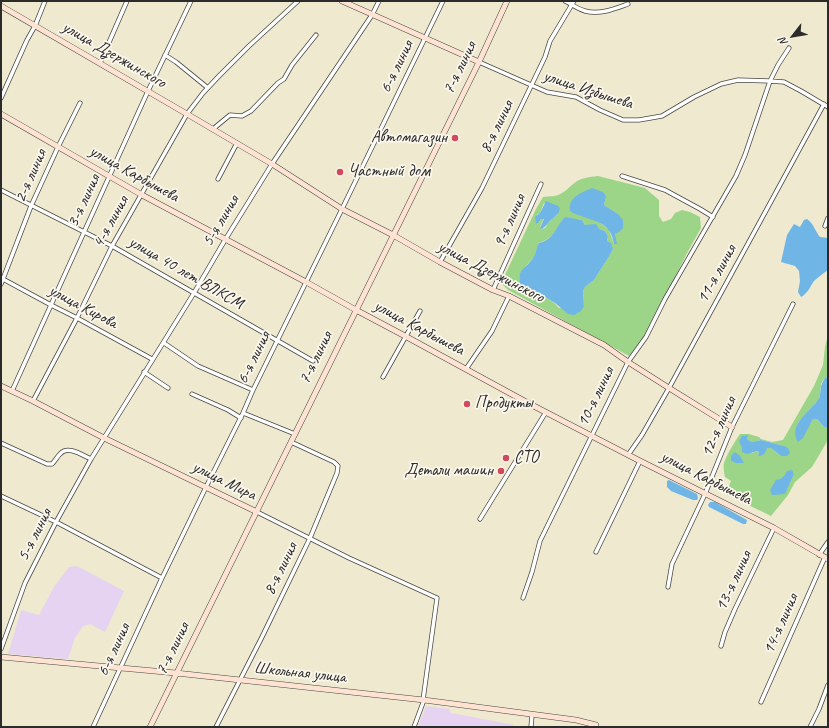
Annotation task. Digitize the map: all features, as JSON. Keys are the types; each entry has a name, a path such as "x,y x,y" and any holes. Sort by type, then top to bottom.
{"street":[{"path":"1,98 27,40 35,26 45,1"},
{"path":"100,64 127,1"},
{"name":"3-я линия","path":"12,391 148,91 191,1"},
{"name":"4-я линия","path":"33,401 77,318 112,246 187,114 208,88 249,46 298,1"},
{"name":"улица Избышева","path":"342,1 547,92 576,97 623,120 639,120 662,116 673,108 721,84 738,80 784,82 828,107"},
{"name":"5-я линия","path":"1,649 25,584 56,522 91,459 152,359 164,343 272,164 372,15 379,1"},
{"name":"6-я линия","path":"93,727 162,578 443,1"},
{"name":"7-я линия","path":"150,727 479,62 507,1"},
{"path":"565,1 573,3 584,11 597,13 628,4"},
{"name":"8-я линия","path":"440,262 482,188 545,57 550,41 573,3"},
{"name":"улица Дзержинского","path":"1,6 237,143 342,209 493,290 509,296 604,345 628,362 732,427"},
{"path":"213,129 230,115 242,116 251,111 278,83 284,79 292,65 316,35"},
{"name":"10-я линия","path":"523,598 540,541 628,362 646,337 665,299 736,176 746,156 770,81 789,48"},
{"path":"165,55 208,88"},
{"name":"2-я линия","path":"1,284 2,278 31,206 80,103"},
{"name":"11-я линия","path":"628,455 642,435 669,388 824,104"},
{"name":"улица Карбышева","path":"1,114 142,195 225,240 306,282 546,412 774,528 824,557"},
{"path":"218,179 237,143"},
{"path":"622,176 665,190 713,217"},
{"name":"9-я линия","path":"493,290 541,184"},
{"name":"улица 40 лет ВЛКСМ","path":"1,190 83,233 112,246 313,361"},
{"path":"825,226 828,218"},
{"name":"улица Кирова","path":"2,278 152,359"},
{"path":"466,369 492,331 509,296"},
{"name":"12-я линия","path":"668,587 672,564 705,494 732,427 793,304"},
{"path":"383,377 420,311"},
{"path":"164,343 198,366 253,390"},
{"path":"144,372 168,388"},
{"name":"улица Мира","path":"1,386 356,561 437,598 423,700"},
{"path":"192,394 228,410 241,418"},
{"path":"480,519 546,412"},
{"path":"243,413 295,434"},
{"name":"8-я линия","path":"216,727 262,638 310,538 337,473 338,466 334,462 291,442"},
{"path":"1,443 47,464 52,464 65,450 75,452 91,459"},
{"path":"596,552 640,461"},
{"path":"1,496 56,522 162,578"},
{"name":"13-я линия","path":"721,646 725,632 735,609 774,528"},
{"name":"14-я линия","path":"761,702 824,557 828,542"},
{"name":"Школьная улица","path":"1,657 423,700 576,720 597,726"},
{"path":"810,727 828,685"},
{"path":"414,727 423,700"},
{"path":"531,727 532,715"}],"shaded area":[{"path":"77,566 124,591 105,632 90,624 83,626 75,638 68,659 8,654 21,610 39,615 54,587 69,567"},
{"path":"426,706 449,709 451,713 514,725 512,727 418,727"}],"green space":[{"path":"598,176 645,188 659,200 659,216 663,222 671,219 675,213 682,210 700,217 701,228 645,338 629,356 508,290 503,285 504,277 543,197 555,196 584,178","holes":["606,196 604,205 618,214 614,244 609,230 598,221","544,203 558,214 548,223 545,228 542,229 540,227 544,218 539,222 537,215 540,213","562,220 582,220 585,225 605,231 608,236 607,241 613,249 594,280 585,287 583,291 584,306 559,308 544,297 526,292 524,268 534,257 539,243 550,237 556,231"]},
{"path":"828,335 828,378 825,377 821,384 820,395 817,402 798,423 810,424 813,419 817,419 824,427 828,428 828,440 812,467 795,482 788,495 771,516 726,494 731,481 725,477 724,463 740,434 749,434 772,442 783,440 814,386 823,365","holes":["748,436 747,439 752,442 761,440 784,446 781,456 771,448 767,448 758,456 758,451 752,453 743,452 742,448","794,474 784,494 781,479"]}],"water":[{"path":"592,188 603,192 606,196 604,205 618,214 623,220 623,228 615,234 617,244 614,244 610,232 602,224 570,211 571,202 573,199"},
{"path":"546,201 560,208 557,214 542,229 540,228 544,219 541,219 536,224 535,217 540,213"},
{"path":"565,217 582,220 585,225 596,224 599,229 605,231 608,236 607,241 611,243 613,249 594,280 585,287 583,291 584,306 581,311 574,315 568,314 545,297 526,292 521,288 520,281 520,273 534,256 539,243 552,236"},
{"path":"807,219 820,237 828,238 828,270 814,281 807,292 801,297 798,292 800,281 799,271 795,266 781,262 787,235 794,224 800,227 804,220"},
{"path":"825,377 828,378 828,428 824,427 817,419 813,419 803,438 798,442 795,433 796,428 800,420 816,403"},
{"path":"748,435 747,439 752,442 761,440 784,446 788,448 790,453 787,456 781,456 771,448 767,448 764,454 760,456 758,456 758,451 747,454 742,452 739,441 742,436"},
{"path":"735,452 740,456 744,463 736,463 731,461 731,456"},
{"path":"792,470 794,474 785,494 772,495 770,490 776,480 783,477 787,471"},
{"path":"669,480 697,494 697,500 693,500 671,491 667,487 667,481"},
{"path":"710,502 715,502 747,520 746,524 743,524 709,507 708,505"}],"place":[{"name":"Автомагазин","path":"455,138"},
{"name":"Частный дом","path":"340,172"},
{"name":"Продукты","path":"467,404"},
{"name":"СТО","path":"506,458"},
{"name":"Детали машин","path":"501,471"}]}
